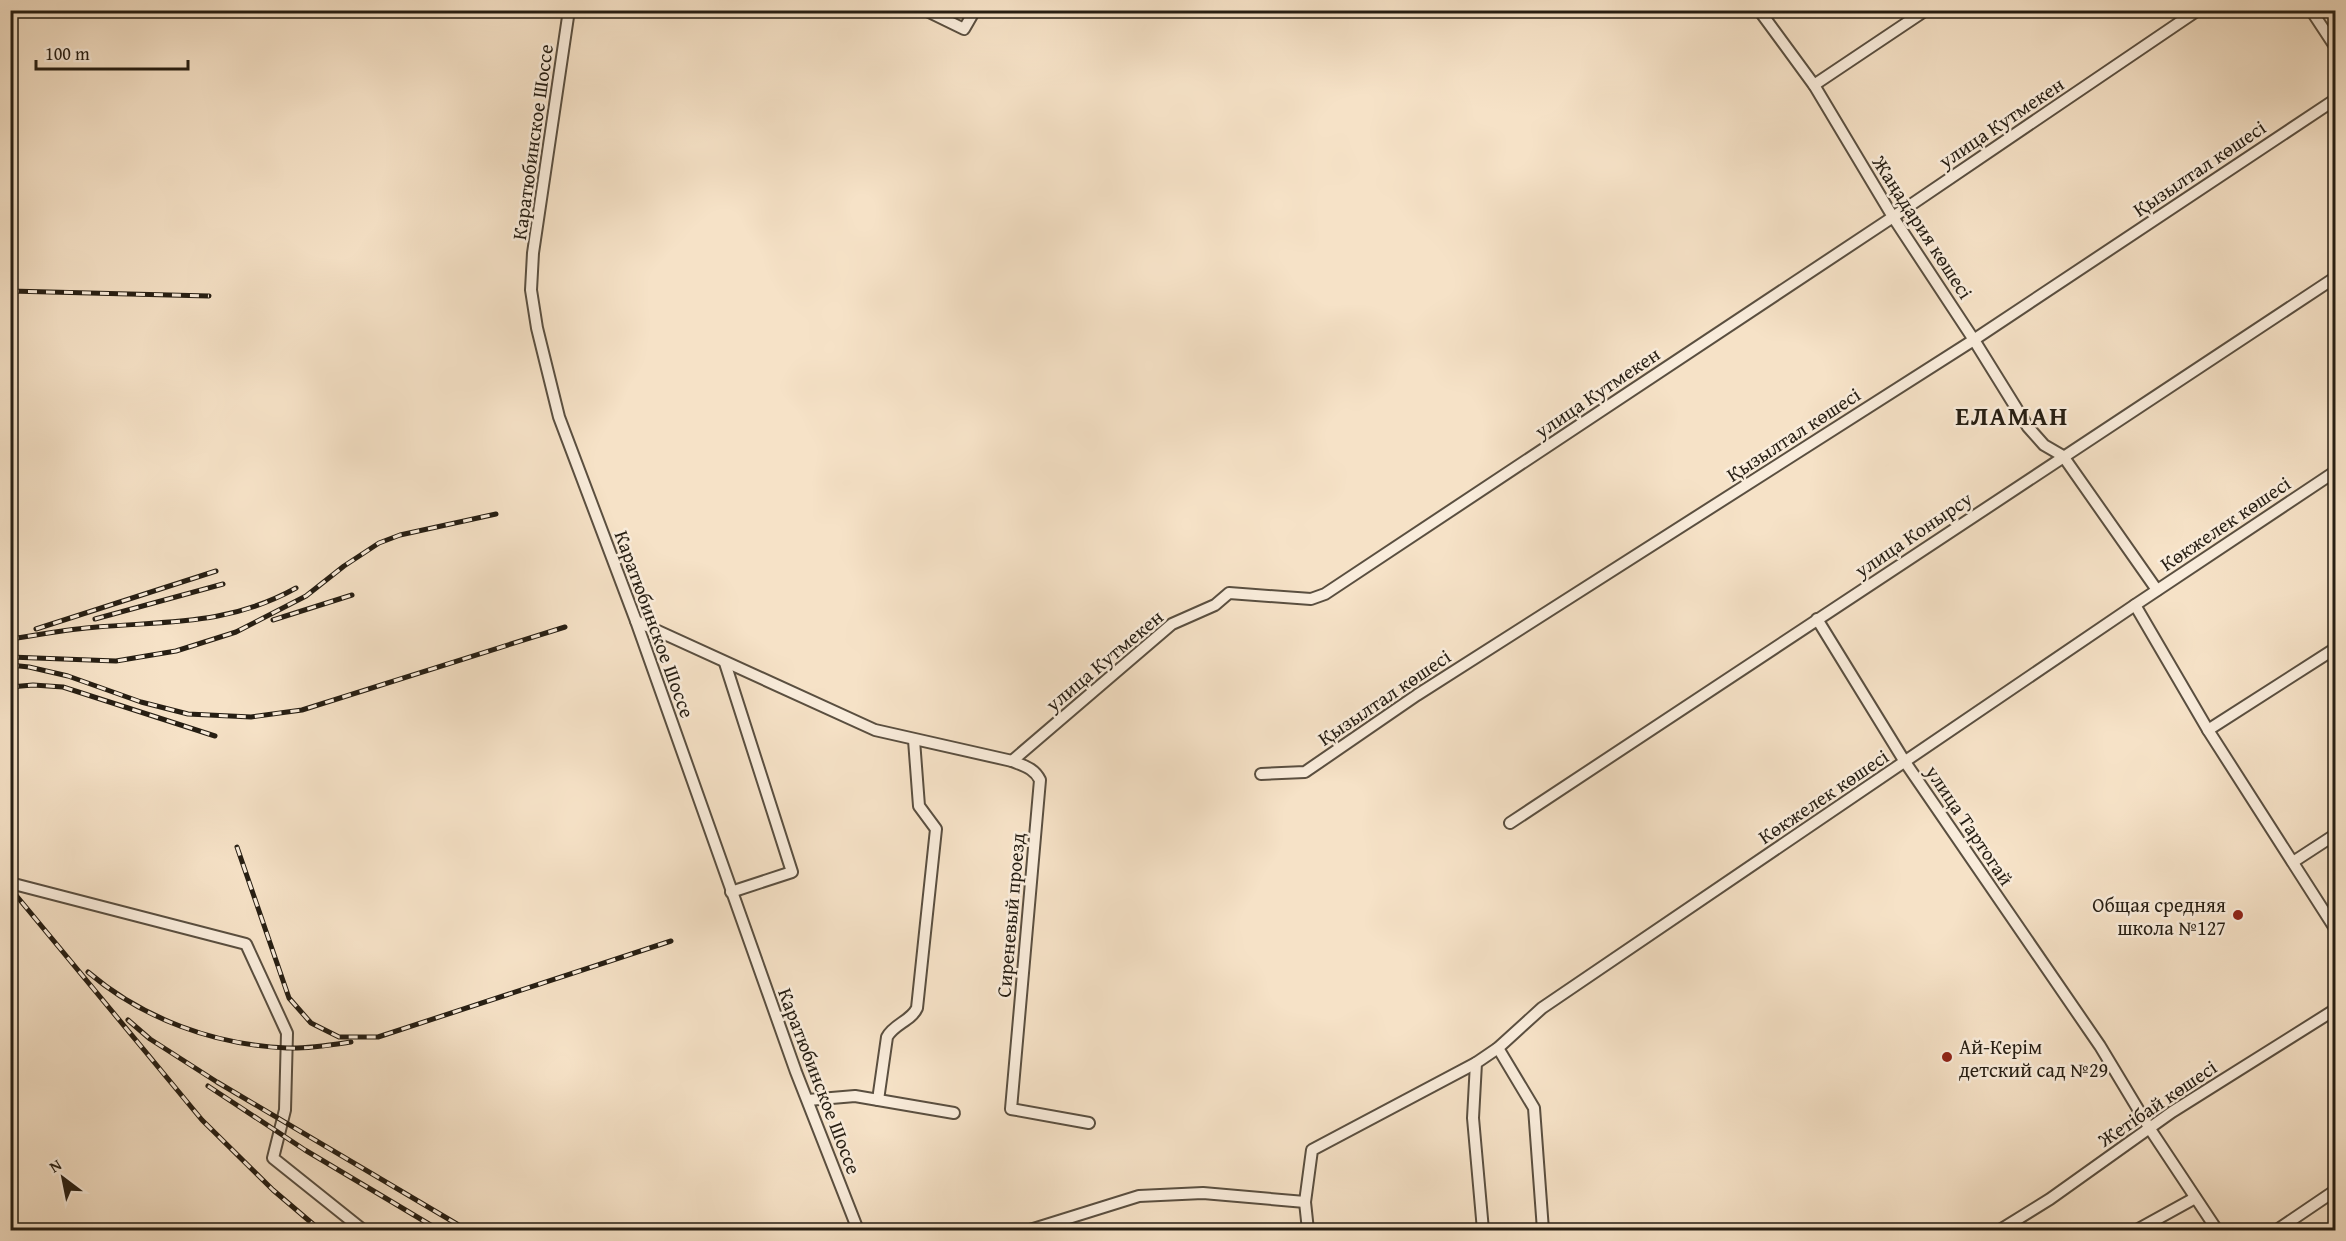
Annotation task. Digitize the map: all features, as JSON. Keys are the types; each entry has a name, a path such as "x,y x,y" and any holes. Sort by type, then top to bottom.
{"street":[{"name":"Каратюбинское Шоссе","path":"569,10 533,253 531,290 537,328 559,417 636,621 731,892 858,1230"},
{"path":"925,10 964,30 975,10"},
{"name":"Жаңадария көшесі","path":"1759,10 1814,85 1893,217 2028,427 2044,445 2063,456"},
{"path":"1814,85 1926,10"},
{"name":"улица Кутмекен","path":"1012,761 1172,624 1215,605 1229,593 1311,599 1325,594 1893,217 2198,10"},
{"path":"2312,10 2336,48"},
{"name":"Қызылтал көшесі","path":"1261,774 1305,772 1417,695 1974,340 2336,99"},
{"name":"улица Конырсу","path":"1510,823 2336,277"},
{"path":"2063,456 2157,590"},
{"name":"Көкжелек көшесі","path":"1305,1202 1312,1150 1476,1063 1497,1048 1542,1008 2336,471"},
{"path":"2135,605 2208,730 2336,930"},
{"name":"улица Тартогай","path":"1817,619 1905,762 2100,1046 2150,1129 2217,1230"},
{"name":"Сиреневый проезд","path":"636,621 875,730 1012,761 1032,769 1040,780 1011,1109 1089,1123"},
{"path":"2208,730 2336,648"},
{"path":"725,663 792,872 731,892"},
{"path":"878,1100 887,1038 891,1031 914,1014 917,1008 936,829 919,806 914,740"},
{"path":"2293,862 2336,834"},
{"path":"10,883 246,944 287,1033 285,1110 273,1158 363,1230"},
{"name":"Жетібай көшесі","path":"2000,1230 2050,1199 2172,1112 2336,1009"},
{"path":"1497,1048 1534,1108 1543,1230"},
{"path":"1476,1063 1473,1118 1483,1230"},
{"path":"808,1100 855,1096 954,1113"},
{"path":"2277,1230 2336,1190"},
{"path":"1030,1230 1139,1196 1203,1192 1305,1202 1308,1230"},
{"path":"2137,1230 2195,1197"}],"railway":[{"path":"10,291 209,296"},
{"path":"10,657 116,661 176,651 236,632 306,596 344,566 379,543 400,535 496,514"},
{"path":"36,629 216,571"},
{"path":"95,619 223,584"},
{"path":"10,639 86,628 174,622 223,615 247,609 296,588"},
{"path":"273,620 352,595"},
{"path":"10,665 68,676 141,702 188,714 251,717 302,710 565,627"},
{"path":"10,687 33,685 63,687 215,736"},
{"path":"237,847 289,998 311,1023 339,1037 378,1037 671,941"},
{"path":"10,888 202,1120 273,1190 320,1230"},
{"path":"88,972 109,989 156,1016 207,1035 260,1046 287,1048 351,1042"},
{"path":"128,1020 150,1039 217,1082 467,1230"},
{"path":"208,1086 305,1150 439,1230"}],"place":[{"name":"Общая средняя школа №127","path":"2238,915"},
{"name":"Ай-Керім детский сад №29","path":"1947,1057"}],"district":[{"name":"ЕЛАМАН","path":"2012,415"}]}
